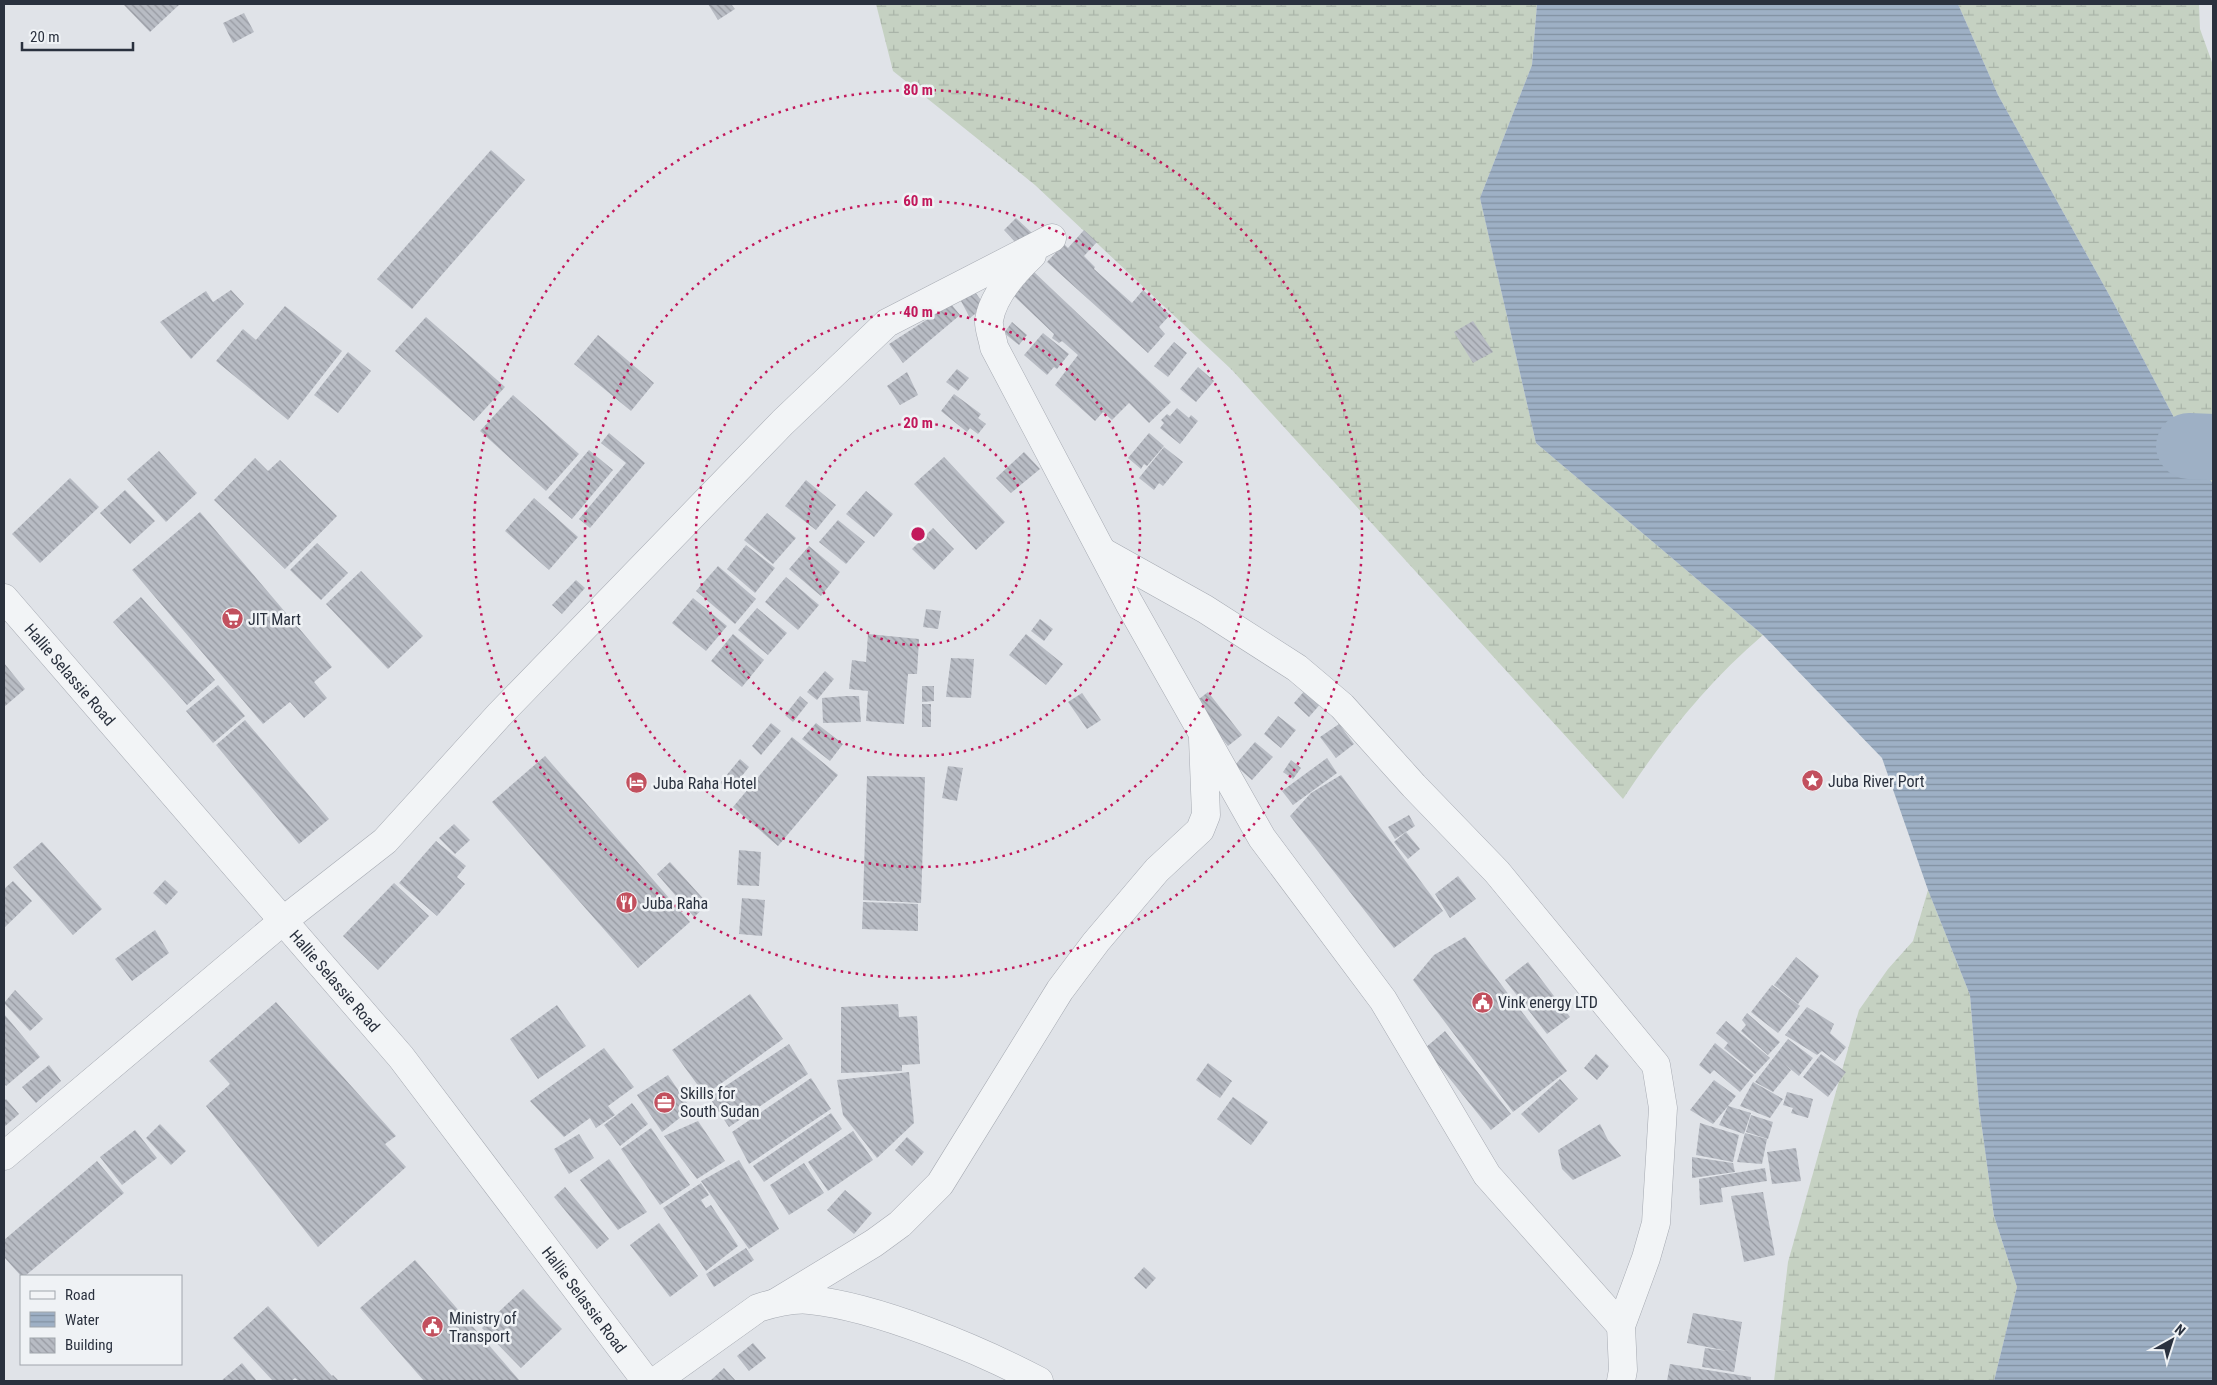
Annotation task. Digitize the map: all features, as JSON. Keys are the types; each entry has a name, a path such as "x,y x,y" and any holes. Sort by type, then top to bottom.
{"street":[{"path":"4,1156 284,920 385,841 507,707 783,422 887,323 1052,238 1022,264 1000,294 989,320 994,347 1103,552 1262,838 1383,1000 1487,1175 1621,1326"},
{"path":"1103,552 1205,609 1297,668 1342,706 1414,786 1497,872 1656,1065 1663,1108 1656,1223 1646,1258 1621,1326 1623,1370 1621,1381"},
{"name":"Hallie Selassie Road","path":"4,598 401,1057 646,1381"},
{"path":"777,1302 874,1244 900,1224 940,1184 1066,982 1096,942 1157,870 1200,830 1206,815 1203,734"},
{"path":"656,1381 758,1308 777,1302 808,1299 848,1306 903,1324 965,1347 1039,1381"}],"green space":[{"path":"876,4 1537,4 1532,65 1480,198 1536,443 1763,635 1723,672 1687,712 1654,754 1623,799 1232,370 1035,185 893,71"},
{"path":"1958,4 2199,4 2200,29 2213,65 2213,484 2189,446 2112,300 1998,95"},
{"path":"1928,890 1970,995 1979,1106 1994,1216 2017,1287 1994,1381 1774,1381 1788,1262 1859,1010 1888,969 1913,941"}],"water":[{"path":"1537,4 1958,4 1998,95 2112,300 2189,446 2213,484 2213,1381 1994,1381 2017,1287 1994,1216 1979,1106 1970,995 1928,890 1882,758 1763,635 1536,443 1480,198 1532,65"}],"building":[{"path":"123,4 180,4 150,32"},
{"path":"708,4 731,4 735,9 718,20"},
{"path":"244,13 254,32 233,43 223,23"},
{"path":"491,150 525,180 412,309 377,279"},
{"path":"1016,218 1032,233 1019,246 1004,230"},
{"path":"1084,230 1097,242 1084,256 1095,267 1094,269 1132,303 1143,290 1170,315 1159,327 1165,334 1148,353 1047,262 1064,244 1068,248"},
{"path":"1034,272 1171,402 1149,423 1129,403 1112,420 1103,412 1095,421 1055,385 1078,355 1062,341 1059,343 1052,338 1054,334 1014,296"},
{"path":"973,289 985,306 970,318 961,301"},
{"path":"231,290 244,304 191,359 160,322 206,291 213,302"},
{"path":"951,304 960,315 903,363 889,344"},
{"path":"285,306 342,351 288,420 216,361 243,329 256,340"},
{"path":"426,317 505,387 474,421 395,351"},
{"path":"1473,321 1493,352 1473,363 1454,332"},
{"path":"1012,322 1027,335 1019,345 1004,333"},
{"path":"1043,333 1069,354 1057,369 1054,367 1047,375 1024,355"},
{"path":"598,335 654,383 631,411 574,364"},
{"path":"1174,342 1187,353 1168,377 1154,366"},
{"path":"348,352 371,371 338,413 314,395"},
{"path":"1198,367 1214,381 1196,402 1180,389"},
{"path":"957,369 969,378 958,391 946,382"},
{"path":"907,372 918,395 900,405 887,386"},
{"path":"954,394 981,414 978,418 986,424 978,434 970,428 967,432 941,411"},
{"path":"513,395 579,454 546,491 480,431"},
{"path":"1177,408 1189,418 1191,415 1198,421 1180,444 1160,428 1164,423 1161,420 1167,414 1170,416"},
{"path":"609,433 645,463 590,528 579,519 626,463 601,443"},
{"path":"1149,433 1164,446 1147,466 1144,464 1141,469 1128,458"},
{"path":"1164,447 1183,462 1163,486 1159,483 1154,490 1139,478"},
{"path":"589,450 613,470 572,519 548,498"},
{"path":"159,451 197,493 166,522 127,479"},
{"path":"1024,452 1040,469 1011,493 996,478"},
{"path":"944,457 1005,522 976,550 914,484"},
{"path":"255,458 268,471 280,460 337,516 285,569 214,500"},
{"path":"70,478 99,507 40,563 12,534"},
{"path":"806,480 836,505 816,530 785,506"},
{"path":"125,490 155,521 130,544 100,513"},
{"path":"866,491 893,514 874,537 846,514"},
{"path":"534,498 578,537 549,570 505,531"},
{"name":"JIT Mart","path":"200,512 332,667 314,682 327,698 304,718 290,702 263,724 132,570"},
{"path":"767,513 796,538 773,564 744,540"},
{"path":"838,520 865,542 846,564 819,542"},
{"path":"933,528 954,549 934,570 912,549"},
{"path":"317,543 348,573 321,600 290,570"},
{"path":"746,545 775,568 755,593 727,569"},
{"path":"809,546 840,572 821,596 789,569"},
{"path":"718,566 756,599 735,624 696,591"},
{"path":"361,571 423,636 388,669 326,604"},
{"path":"786,577 819,605 798,630 765,602"},
{"path":"576,580 585,588 562,614 552,605"},
{"path":"141,597 215,680 187,705 113,622"},
{"path":"693,598 727,626 706,651 672,623"},
{"path":"757,608 787,633 768,655 738,630"},
{"path":"926,609 941,611 938,629 923,627"},
{"path":"1040,619 1053,629 1044,641 1031,631"},
{"path":"733,634 764,660 742,687 711,661"},
{"path":"868,634 919,639 917,674 908,674 904,724 866,721 868,691 849,689 852,660 866,662"},
{"path":"1026,634 1063,664 1046,685 1009,655"},
{"path":"951,658 974,659 971,698 946,697"},
{"path":"4,663 25,689 4,707"},
{"path":"825,671 834,679 817,700 807,692"},
{"path":"218,685 245,716 213,743 186,711"},
{"path":"922,686 934,686 934,701 922,702"},
{"path":"1307,688 1323,701 1309,717 1294,703"},
{"path":"1208,692 1242,735 1228,746 1194,703"},
{"path":"1082,693 1101,720 1087,729 1068,702"},
{"path":"800,696 808,703 793,722 785,715"},
{"path":"859,696 861,722 823,723 822,698"},
{"path":"922,704 931,704 931,727 922,727"},
{"path":"1278,716 1296,730 1281,748 1264,734"},
{"path":"245,720 329,819 299,844 216,745"},
{"path":"771,723 781,731 761,755 752,746"},
{"path":"816,723 843,744 830,761 802,739"},
{"path":"1339,724 1354,744 1336,758 1320,737"},
{"path":"792,737 838,775 778,846 733,807"},
{"path":"1255,742 1273,757 1252,780 1235,765"},
{"path":"545,756 690,922 638,968 492,802"},
{"path":"1327,758 1337,773 1293,805 1282,791"},
{"path":"740,759 749,767 730,791 720,783"},
{"path":"1291,760 1301,768 1293,779 1283,772"},
{"path":"948,766 963,768 957,801 942,798"},
{"path":"1341,775 1443,911 1394,948 1290,816 1311,793"},
{"path":"867,776 925,777 921,903 863,900"},
{"path":"1409,815 1415,826 1395,839 1388,827"},
{"path":"454,824 470,840 455,854 439,838"},
{"path":"1406,832 1420,849 1408,859 1394,842"},
{"path":"436,841 466,866 457,877 465,884 437,916 399,883"},
{"path":"42,842 102,909 73,935 13,867"},
{"path":"739,850 761,852 759,886 737,885"},
{"path":"670,862 708,904 694,917 657,874"},
{"path":"1458,876 1476,899 1450,918 1435,894"},
{"path":"165,880 178,892 166,905 153,893"},
{"path":"13,881 32,901 4,928 4,889"},
{"path":"394,883 429,916 378,970 343,936"},
{"path":"742,898 765,900 762,936 739,934"},
{"path":"863,902 918,904 918,931 862,929"},
{"path":"155,930 169,953 132,981 115,959"},
{"path":"1465,937 1567,1071 1513,1112 1413,980 1434,955"},
{"path":"1796,957 1819,976 1798,1004 1774,985"},
{"path":"1528,962 1570,1017 1547,1034 1505,980"},
{"path":"1772,985 1800,1006 1778,1033 1751,1012"},
{"path":"15,990 43,1019 30,1031 4,1003"},
{"path":"750,994 783,1039 705,1095 672,1050"},
{"path":"276,1002 396,1136 385,1144 406,1167 318,1247 206,1106 230,1084 209,1061"},
{"path":"898,1004 899,1017 917,1016 920,1064 902,1065 902,1071 841,1073 841,1007"},
{"path":"557,1005 586,1046 538,1079 510,1039"},
{"path":"1807,1007 1834,1024 1830,1033 1846,1047 1835,1061 1822,1051 1817,1055 1785,1035"},
{"path":"1747,1013 1780,1042 1768,1055 1741,1031 1746,1025 1742,1020"},
{"path":"4,1014 40,1057 6,1086 4,1083"},
{"path":"1726,1021 1770,1058 1755,1074 1724,1048 1728,1043 1716,1033"},
{"path":"1445,1031 1511,1114 1491,1130 1425,1048"},
{"path":"1788,1039 1813,1058 1799,1076 1782,1062 1791,1070 1773,1092 1755,1082"},
{"path":"1715,1043 1754,1075 1740,1092 1714,1070 1710,1074 1699,1065"},
{"path":"789,1044 808,1074 729,1127 709,1097"},
{"path":"604,1048 634,1087 608,1106 615,1115 596,1128 590,1118 564,1137 530,1101"},
{"path":"1596,1054 1609,1066 1597,1080 1584,1068"},
{"path":"1821,1054 1846,1072 1828,1097 1803,1077"},
{"path":"1208,1063 1232,1081 1220,1098 1196,1080"},
{"path":"49,1065 61,1081 36,1103 22,1087"},
{"path":"909,1072 914,1123 877,1158 843,1115 837,1080"},
{"name":"Skills for South Sudan","path":"668,1075 691,1109 662,1132 637,1095"},
{"path":"811,1078 831,1109 749,1164 732,1132"},
{"path":"1560,1079 1578,1099 1539,1133 1521,1114"},
{"path":"1714,1080 1736,1096 1713,1124 1690,1110"},
{"path":"1753,1082 1783,1099 1770,1118 1740,1106"},
{"path":"1787,1092 1813,1099 1808,1118 1791,1113 1793,1108 1783,1105"},
{"path":"1233,1097 1268,1122 1251,1145 1217,1119"},
{"path":"6,1099 19,1114 4,1127 4,1101"},
{"path":"632,1103 648,1124 620,1146 604,1125"},
{"path":"1728,1106 1751,1113 1744,1134 1719,1125"},
{"path":"831,1113 842,1129 764,1182 753,1166"},
{"path":"1751,1115 1773,1122 1768,1139 1746,1132"},
{"path":"698,1121 725,1161 697,1179 664,1136"},
{"path":"1700,1123 1739,1135 1733,1162 1696,1155"},
{"path":"160,1124 186,1151 171,1165 146,1138"},
{"path":"1600,1124 1608,1140 1621,1156 1573,1180 1562,1169 1558,1150"},
{"path":"651,1128 690,1185 660,1205 621,1149"},
{"path":"135,1130 157,1158 122,1185 100,1157"},
{"path":"853,1131 873,1160 828,1191 808,1162"},
{"path":"1745,1133 1767,1139 1762,1164 1737,1162"},
{"path":"579,1134 594,1158 569,1174 554,1149"},
{"path":"907,1137 924,1152 912,1166 895,1150"},
{"path":"1796,1148 1801,1181 1772,1184 1767,1152"},
{"path":"1692,1157 1733,1163 1735,1172 1692,1178"},
{"path":"609,1159 647,1212 618,1230 580,1180"},
{"path":"739,1160 779,1229 749,1249 701,1181"},
{"path":"97,1161 124,1193 26,1275 20,1275 4,1257 4,1240"},
{"path":"804,1163 824,1193 789,1215 770,1185"},
{"path":"1765,1168 1767,1181 1721,1188 1723,1202 1700,1205 1699,1179"},
{"path":"701,1183 709,1195 701,1200 706,1208 711,1205 738,1246 706,1271 663,1208"},
{"path":"565,1187 609,1239 597,1249 554,1197"},
{"path":"845,1190 872,1213 854,1234 827,1210"},
{"path":"1763,1192 1775,1255 1744,1262 1731,1196"},
{"path":"659,1223 698,1276 670,1297 630,1245"},
{"path":"746,1248 754,1260 714,1287 706,1274"},
{"path":"415,1260 520,1381 424,1381 360,1308"},
{"path":"1144,1267 1156,1278 1146,1289 1134,1278"},
{"path":"523,1289 562,1329 521,1368 482,1328"},
{"path":"268,1306 332,1376 339,1381 299,1381 295,1378 291,1381 273,1381 233,1338"},
{"path":"1693,1313 1742,1322 1734,1372 1702,1367 1705,1348 1728,1351 1687,1343"},
{"path":"753,1343 766,1358 749,1371 737,1356"},
{"path":"242,1363 257,1381 221,1381"},
{"path":"1670,1364 1751,1377 1751,1381 1667,1381"},
{"path":"724,1368 736,1381 710,1381"}],"waterway":[{"path":"2189,446 2213,447"}],"place":[{"name":"JIT Mart","path":"232,619"},
{"name":"Juba River Port","path":"1812,781"},
{"name":"Juba Raha Hotel","path":"637,783"},
{"name":"Juba Raha","path":"626,903"},
{"name":"Vink energy LTD","path":"1482,1002"},
{"name":"Skills for South Sudan","path":"664,1102"},
{"name":"Ministry of Transport","path":"433,1327"}]}
